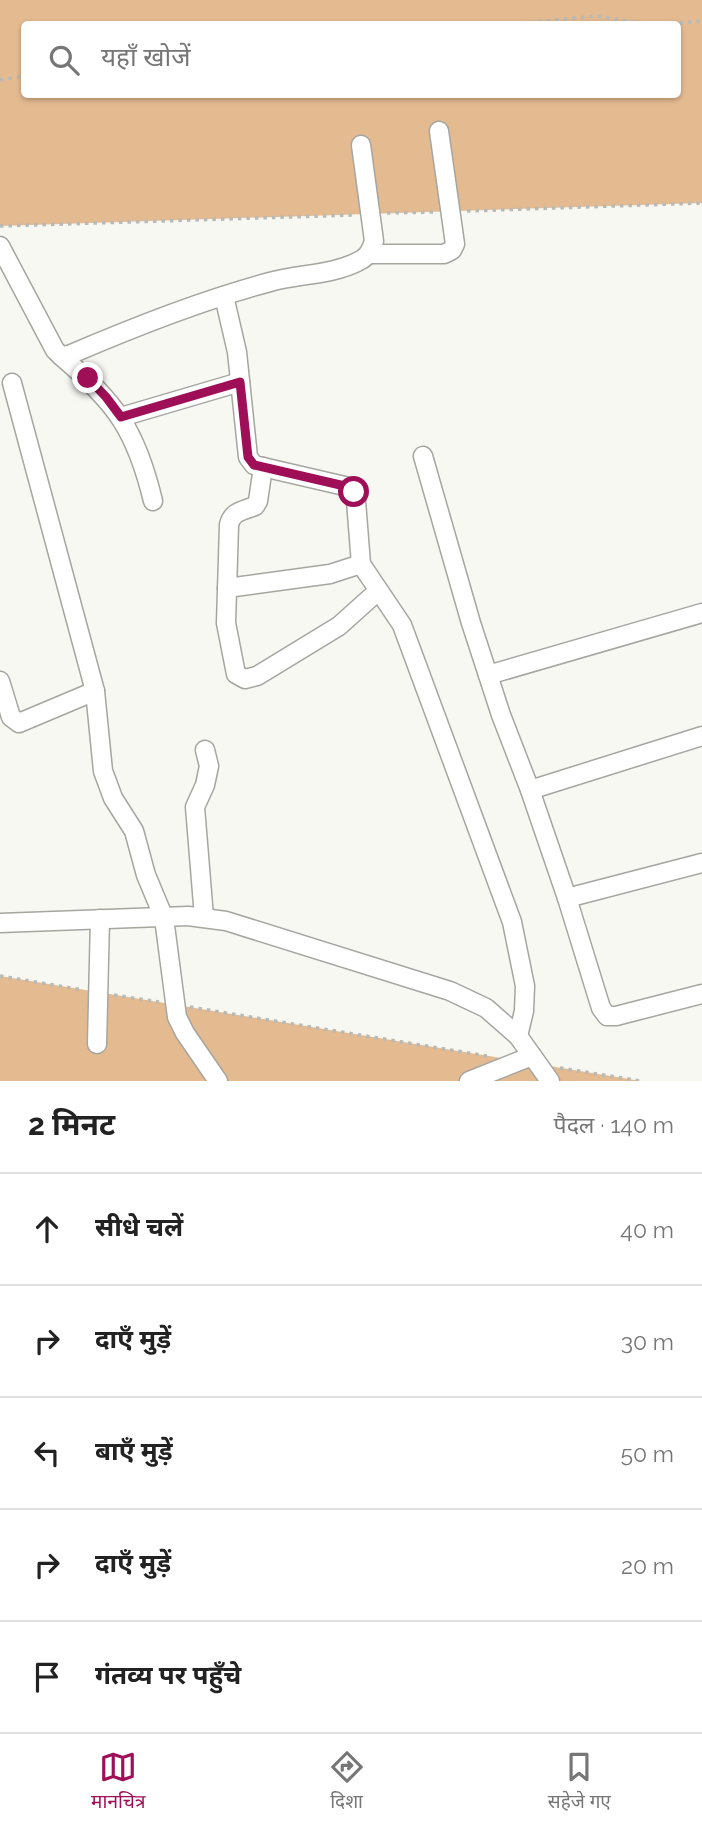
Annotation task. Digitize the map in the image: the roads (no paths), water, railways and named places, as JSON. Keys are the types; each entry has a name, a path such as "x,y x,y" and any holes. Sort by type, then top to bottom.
{"street":[{"path":"369,254 444,254 452,250 455,244 439,131"},
{"path":"61,356 272,281 359,262 369,254 374,241 361,145"},
{"path":"0,246 50,341 61,356 106,397 121,417 146,471 153,501"},
{"path":"225,296 237,352 248,457 254,465 349,487 356,501 360,564 402,625 512,922 525,986 524,1011 518,1036"},
{"path":"121,417 240,382"},
{"path":"12,383 95,691 103,771 113,798 134,831 146,875 164,918 177,1017 184,1033 218,1081"},
{"path":"423,456 488,675 567,898 601,1008 607,1016 702,994"},
{"path":"263,467 255,506 231,516 226,623 236,674 245,679 257,676 339,626 378,591"},
{"path":"227,588 330,574 360,564"},
{"path":"488,675 702,613"},
{"path":"0,681 11,717 19,723 95,691"},
{"path":"530,790 702,736"},
{"path":"204,917 195,807 205,785 208,765 205,750"},
{"path":"567,898 702,863"},
{"path":"0,923 204,917 226,921 450,990 486,1008 518,1036 532,1056 555,1074"},
{"path":"97,1044 100,919"},
{"path":"469,1081 532,1056"}]}
